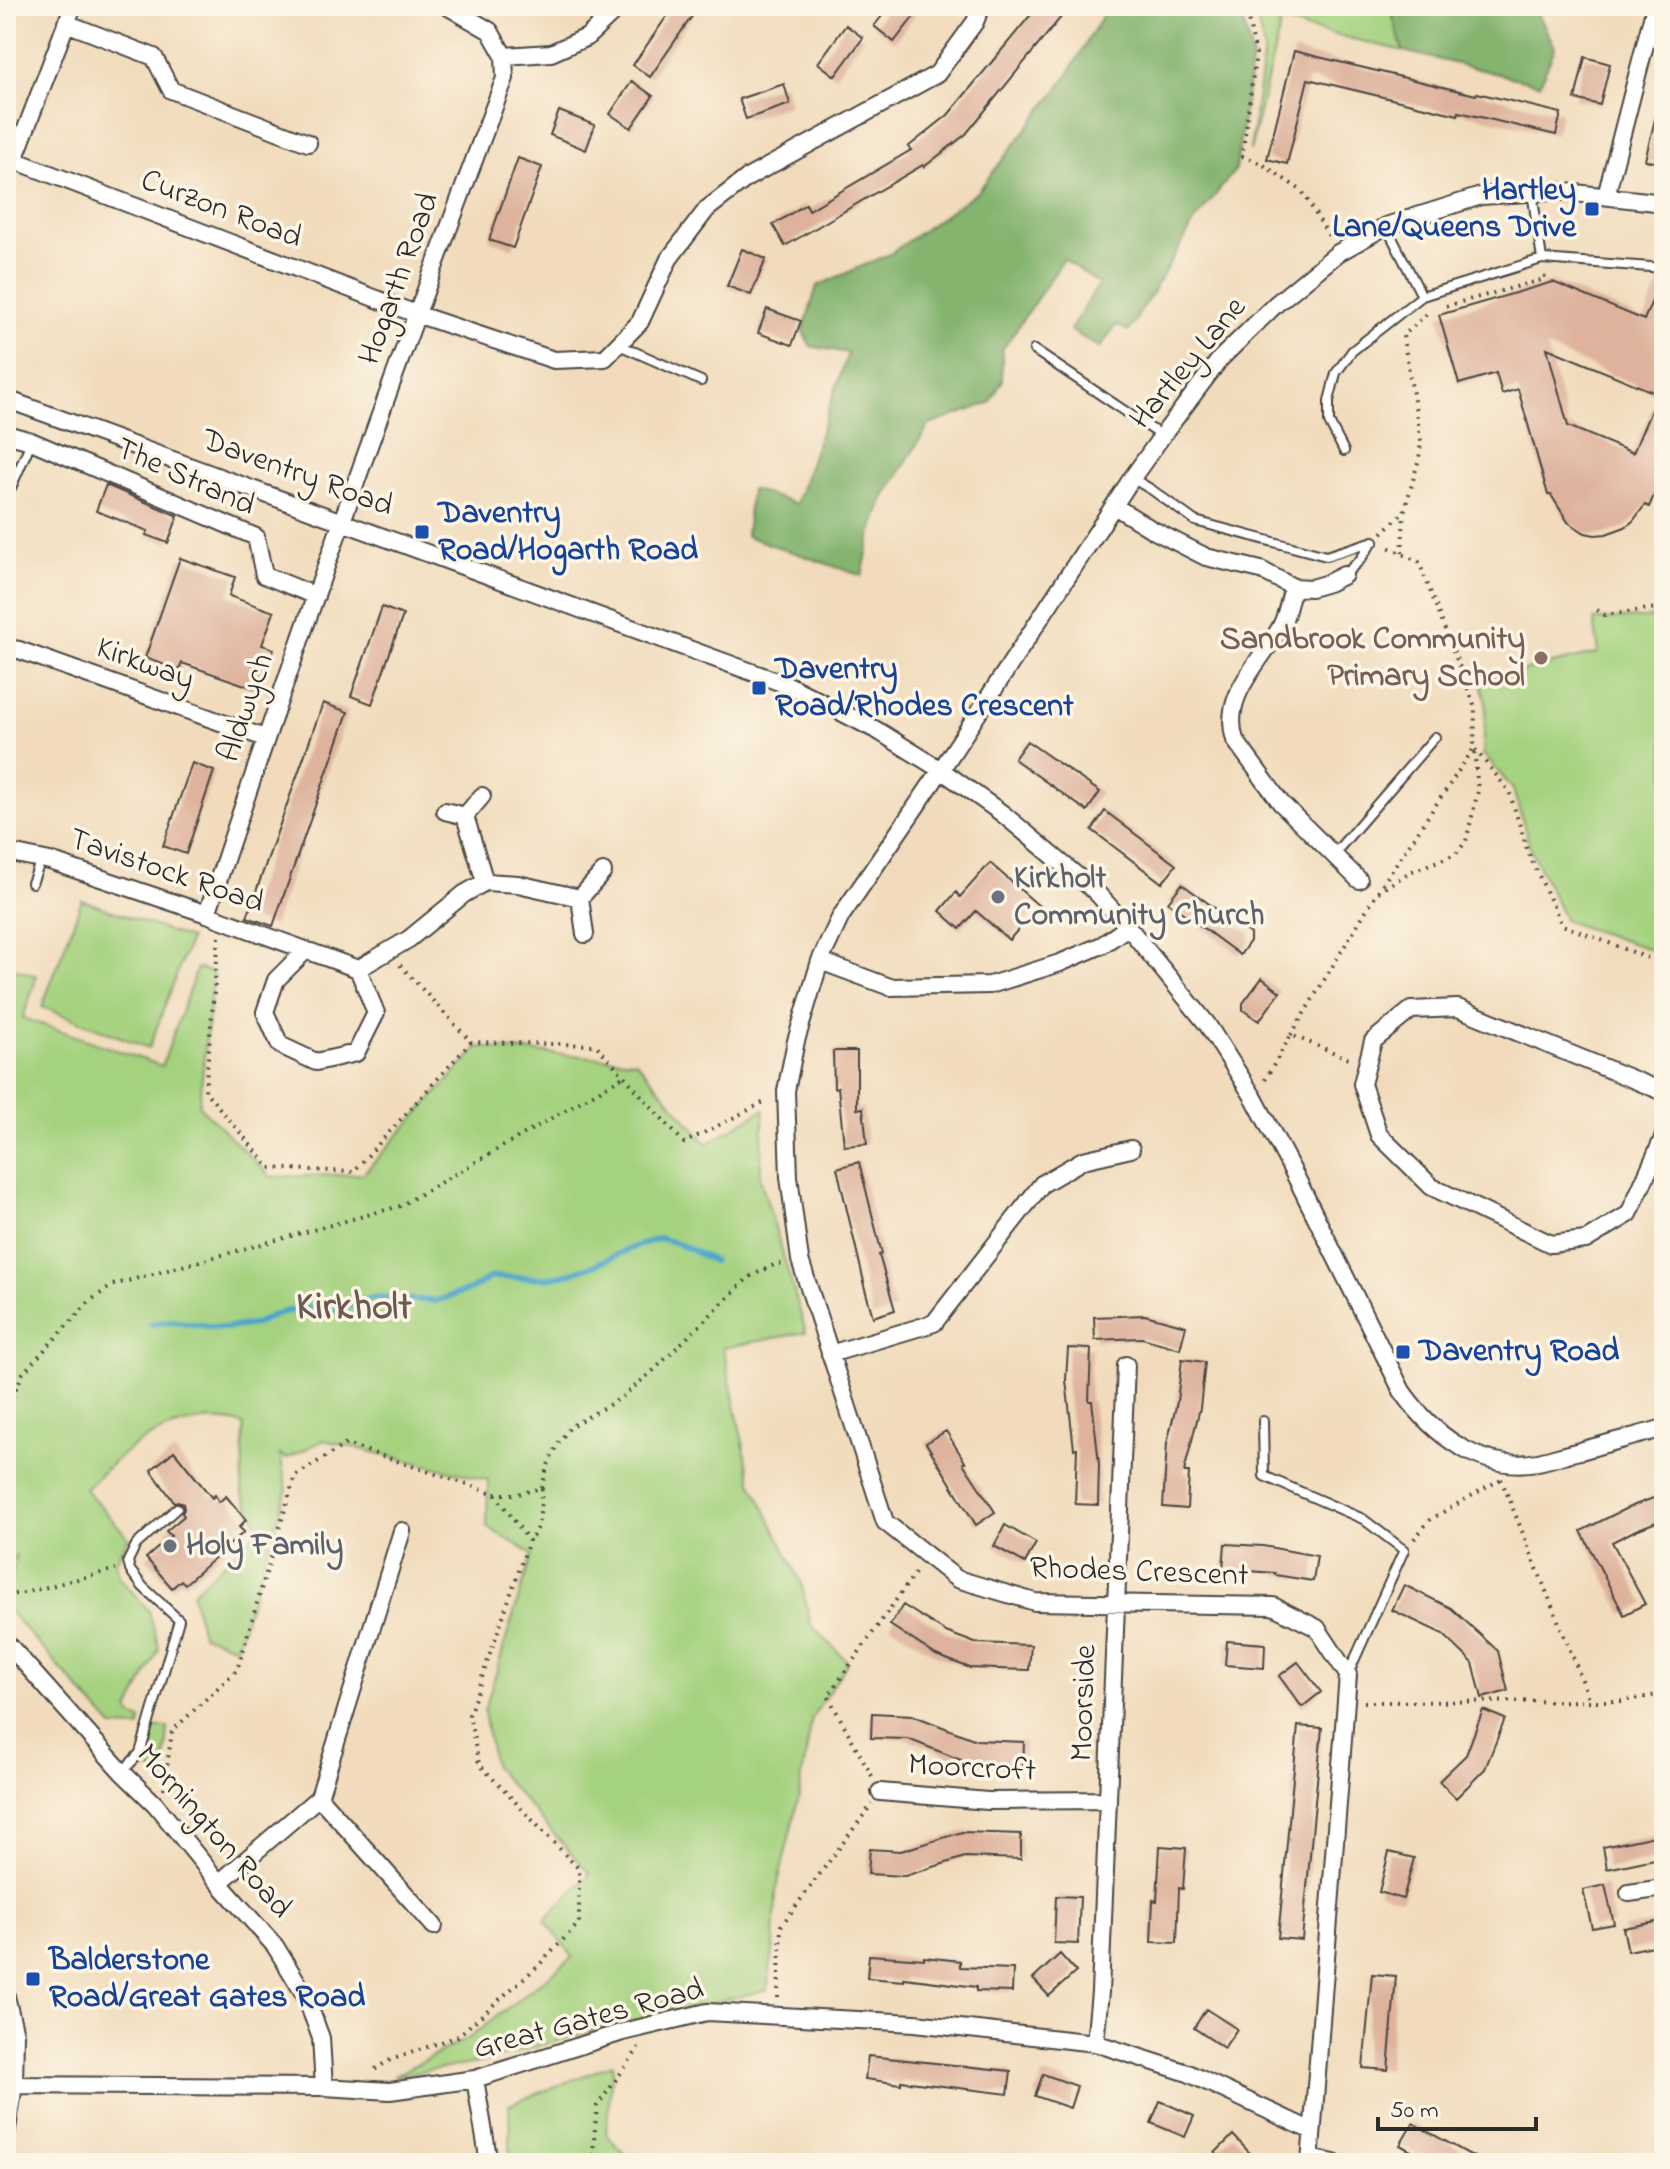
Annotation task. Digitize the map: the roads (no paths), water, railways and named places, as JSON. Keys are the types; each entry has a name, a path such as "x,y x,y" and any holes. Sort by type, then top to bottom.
{"street":[{"path":"10,159 73,6"},
{"path":"448,6 490,31 504,56 551,53 587,37 620,6"},
{"path":"618,345 640,322 669,259 707,209 747,178 937,74 975,22 981,6"},
{"path":"1606,196 1655,6"},
{"path":"66,23 154,57 171,90 308,143"},
{"name":"Hogarth Road","path":"342,521 505,78 504,56"},
{"name":"Curzon Road","path":"10,159 416,314 554,360 605,358 618,345"},
{"name":"Hartley Lane","path":"941,770 1132,478 1220,359 1276,304 1338,253 1386,226 1481,196 1557,191 1664,203"},
{"name":"Daventry Road","path":"6,399 790,686 880,732 1003,814 1095,891 1207,1024 1254,1098 1402,1391 1415,1409 1449,1441 1479,1457 1506,1462 1535,1462 1664,1428"},
{"name":"The Strand","path":"6,434 31,441 256,537 264,575 316,596"},
{"path":"1114,506 1206,557 1261,570 1293,587 1311,588 1344,575"},
{"name":"Aldwych","path":"214,917 265,738 342,521"},
{"path":"1293,587 1281,626 1235,698 1232,728 1235,740 1281,803 1359,880"},
{"name":"Kirkway","path":"6,648 265,738"},
{"name":"Rhodes Crescent","path":"941,770 841,916 820,961 796,1041 786,1091 789,1177 800,1260 885,1522 957,1579 1035,1602 1273,1606 1317,1628 1348,1675"},
{"path":"465,816 482,796"},
{"path":"445,811 465,816"},
{"path":"465,816 485,882"},
{"name":"Tavistock Road","path":"6,852 41,859 306,950"},
{"path":"585,934 580,898 603,872"},
{"path":"358,969 409,939 464,894 485,882 518,884 580,898"},
{"path":"820,961 890,987 990,985 1060,963 1102,945 1128,927"},
{"path":"306,950 358,969 376,1013 356,1053 316,1062 280,1045 265,1012 276,980 306,950"},
{"path":"1664,1092 1458,1008 1411,1010 1373,1041 1362,1084 1379,1135 1432,1187 1551,1244 1586,1240 1629,1214 1664,1136"},
{"path":"830,1354 934,1323 1042,1184 1083,1160 1131,1149"},
{"name":"Moorside","path":"1095,2043 1100,1992 1126,1365"},
{"path":"219,1883 319,1797 402,1531"},
{"name":"Mornington Road","path":"6,1642 122,1772 155,1804 275,1946 305,1995 321,2038 324,2087"},
{"path":"1334,2163 1310,2160 1348,1675"},
{"name":"Moorcroft","path":"880,1792 988,1801 1108,1800"},
{"path":"319,1797 434,1926"},
{"path":"1629,1893 1664,1888"},
{"path":"6,1996 15,2034 6,2135"},
{"name":"Great Gates Road","path":"10,2085 324,2087 390,2091 475,2079 646,2027 707,2012 915,2023 1095,2043 1188,2073 1312,2131"},
{"path":"475,2079 489,2163"}],"lane":[{"path":"1532,192 1542,259"},
{"path":"1386,226 1422,296"},
{"path":"1344,451 1329,422 1329,401 1336,373 1352,351 1422,296 1542,259 1664,268"},
{"path":"618,345 701,381"},
{"path":"1034,350 1162,436"},
{"path":"6,499 31,441"},
{"path":"1132,478 1195,521 1326,556 1374,541 1344,575"},
{"path":"1334,854 1435,737"},
{"path":"32,883 41,859"},
{"path":"1263,1421 1264,1476 1363,1519 1404,1550 1348,1675"},
{"path":"122,1772 140,1753 179,1620 143,1587 130,1570 128,1561 136,1545 177,1508"}],"waterway":[{"path":"151,1324 172,1321 224,1328 256,1324 275,1314 309,1306 329,1313 375,1297 436,1301 472,1289 491,1277 548,1278 571,1273 659,1238 713,1261"}],"place":[{"name":"Hartley Lane/Queens Drive","path":"1592,209"},
{"name":"Daventry Road/Hogarth Road","path":"422,532"},
{"name":"Sandbrook Community Primary School","path":"1541,658"},
{"name":"Daventry Road/Rhodes Crescent","path":"759,688"},
{"name":"Kirkholt Community Church","path":"998,897"},
{"name":"Daventry Road","path":"1403,1352"},
{"name":"Holy Family","path":"170,1546"},
{"name":"Balderstone Road/Great Gates Road","path":"33,1979"}],"district":[{"name":"Kirkholt","path":"354,1308"}]}
